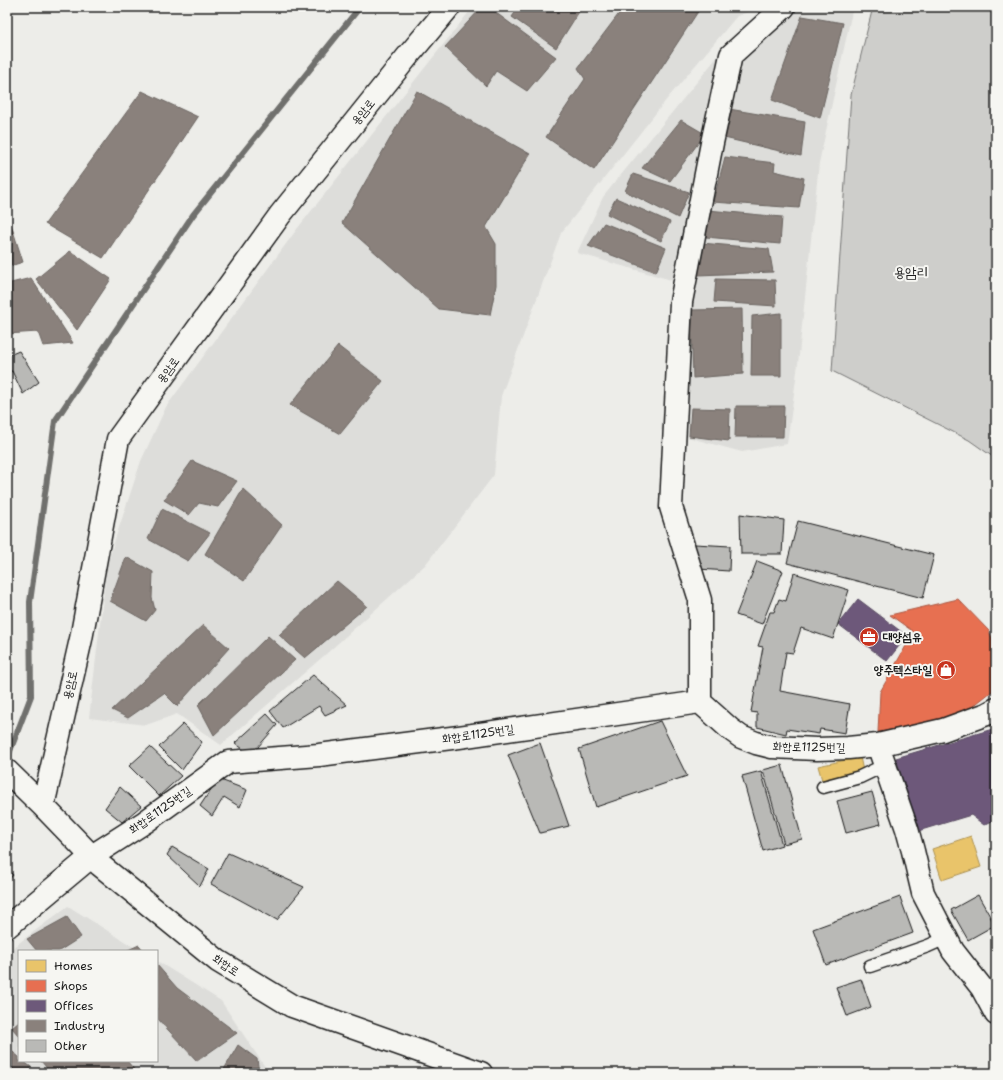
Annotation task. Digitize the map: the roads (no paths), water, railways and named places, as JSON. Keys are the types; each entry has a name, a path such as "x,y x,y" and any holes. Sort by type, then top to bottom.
{"street":[{"name":"용암로","path":"43,806 81,639 118,439 280,215 449,7"},
{"path":"700,702 700,600 671,507 681,302 731,55 784,7"},
{"name":"화합로1125번길","path":"7,927 92,856 145,822 228,762 319,755 459,737 700,702 730,729 741,737 756,743 772,747 817,749 848,748 878,745 943,730 987,714 996,708"},
{"path":"878,745 907,829 923,893 953,951 982,988 996,1014"},
{"name":"화합로","path":"12,776 100,865 218,961 292,1006 481,1073"}],"lane":[{"path":"823,787 860,777 885,765"},
{"path":"870,966 921,949 946,938"}],"waterway":[{"path":"7,759 31,696 30,602 55,421 193,215 360,7"}],"place":[{"name":"대양섬유","path":"869,637"},
{"name":"양주텍스타일","path":"946,670"}],"district":[{"name":"용암리","path":"911,272"}]}
